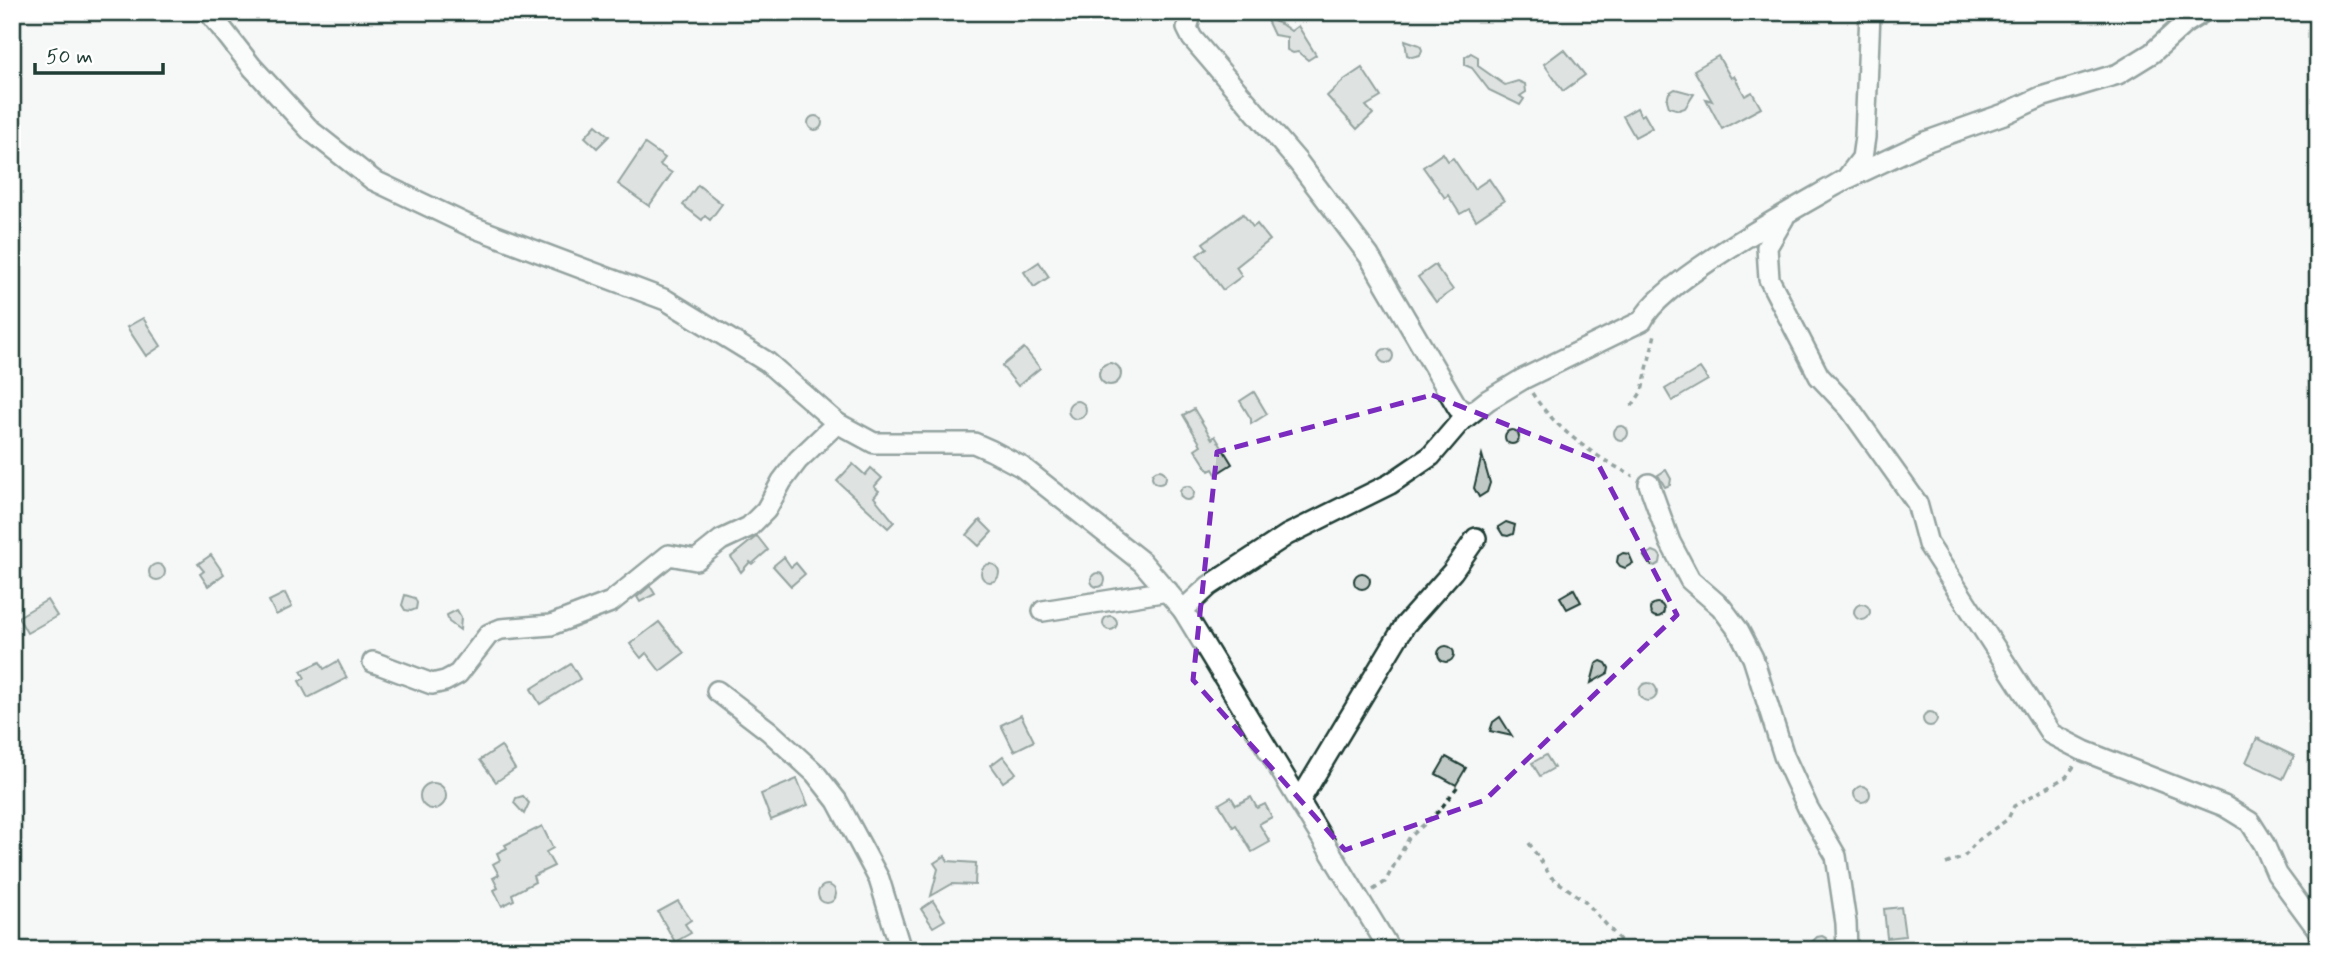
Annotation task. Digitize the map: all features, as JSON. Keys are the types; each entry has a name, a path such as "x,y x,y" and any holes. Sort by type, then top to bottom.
{"street":[{"path":"209,12 251,67 311,131 373,180 470,226 666,300 767,362 837,423 874,443 974,443 992,451 1022,467 1114,538 1142,562 1183,610 1390,950"},
{"path":"1192,12 1187,28 1192,38 1298,162 1369,256 1458,408 1469,414"},
{"path":"1846,179 1862,158 1870,12"},
{"path":"1183,610 1209,586 1287,535 1390,484 1431,456 1469,414 1488,400 1524,379 1642,321 1646,312 1663,295 1702,267 1846,179 1925,142 2004,114 2041,97 2118,74 2152,53 2184,24 2203,12"},
{"path":"1786,215 1767,247 1769,279 1819,376 1850,409 1917,503 1928,544 2051,734 2084,751 2224,806 2250,822 2264,844 2277,874 2318,930"},
{"path":"373,662 432,684 445,681 457,674 489,634 501,629 551,625 611,602 669,555 696,560 721,540 749,527 766,510 797,460 837,423"},
{"path":"1649,484 1670,542 1690,580 1721,607 1740,631 1752,658 1784,756 1808,808 1836,856 1846,923 1846,950"},
{"path":"1300,800 1405,625 1452,571 1476,538"},
{"path":"1043,611 1168,591"},
{"path":"717,691 769,731 815,773 836,801 879,879 901,950"}],"path":[{"path":"1632,407 1642,391 1655,335 1646,312"},
{"path":"1524,379 1543,411 1582,446 1649,484"},
{"path":"1946,864 1964,857 1977,841 2008,819 2014,806 2066,777 2084,751"},
{"path":"1360,900 1385,882 1409,838 1439,811 1458,786"},
{"path":"1529,843 1551,877 1585,901 1629,950"}],"highlighted area":[{"path":"1432,395 1596,460 1677,615 1485,800 1345,850 1193,680 1217,452"}],"building":[{"path":"1266,18 1291,31 1298,26 1316,55 1308,60 1298,52 1287,50 1287,37 1274,35"},
{"path":"1405,40 1420,45 1420,55 1407,55"},
{"path":"1564,49 1585,75 1563,91 1544,64"},
{"path":"1471,53 1478,57 1478,66 1505,85 1518,81 1525,84 1526,92 1520,96 1524,99 1520,105 1489,90 1472,68 1465,65 1465,57"},
{"path":"1718,56 1745,96 1752,92 1761,108 1722,129 1706,99 1712,101 1694,70"},
{"path":"1362,68 1381,97 1366,106 1373,114 1357,129 1327,96"},
{"path":"1675,89 1694,94 1685,108 1679,110 1669,107 1669,93"},
{"path":"1637,108 1652,128 1635,137 1623,116"},
{"path":"812,116 818,116 822,123 818,130 812,130 808,126 808,120"},
{"path":"596,125 609,136 597,148 585,137"},
{"path":"645,144 665,158 660,165 672,173 649,206 618,184"},
{"path":"1443,153 1448,161 1453,158 1474,189 1489,179 1504,201 1476,220 1469,209 1460,214 1448,195 1445,198 1423,167"},
{"path":"698,185 722,204 710,220 705,216 702,220 683,205"},
{"path":"1243,214 1253,227 1257,224 1270,240 1236,267 1242,276 1223,290 1197,255 1207,248 1203,243"},
{"path":"1039,262 1049,277 1034,287 1024,272"},
{"path":"1435,265 1453,290 1436,302 1418,277"},
{"path":"143,318 161,346 146,356 127,327"},
{"path":"1024,348 1040,368 1018,386 1002,366"},
{"path":"1383,349 1389,349 1393,356 1389,363 1383,363 1379,359 1379,353"},
{"path":"1110,363 1118,366 1121,374 1118,382 1110,385 1102,382 1099,374 1102,366"},
{"path":"1700,368 1708,380 1672,401 1665,389"},
{"path":"1254,392 1267,414 1251,424 1251,419 1240,401"},
{"path":"1073,401 1081,401 1086,410 1084,417 1073,419 1068,414 1068,406"},
{"path":"1194,409 1212,439 1215,436 1232,464 1216,474 1213,469 1209,471 1195,449 1201,445 1183,415"},
{"path":"1618,426 1624,426 1628,433 1624,440 1618,440 1614,436 1614,430"},
{"path":"1509,430 1515,430 1519,437 1515,444 1509,444 1505,440 1505,434"},
{"path":"1482,455 1490,483 1487,492 1479,497 1474,488"},
{"path":"853,464 865,475 871,468 882,478 874,487 879,491 874,497 894,522 888,528 837,481"},
{"path":"1156,470 1162,470 1166,477 1162,484 1156,484 1152,480 1152,474"},
{"path":"1666,470 1671,479 1670,485 1665,487 1658,475"},
{"path":"1184,486 1190,486 1194,493 1190,500 1184,500 1180,496 1180,490"},
{"path":"980,520 992,532 979,546 967,535"},
{"path":"1506,522 1515,525 1513,534 1508,536 1503,535 1498,527"},
{"path":"757,536 768,550 741,572 731,557"},
{"path":"1653,551 1661,557 1660,563 1655,566 1649,564 1644,556"},
{"path":"1629,554 1633,563 1625,568 1617,562 1618,556"},
{"path":"211,555 224,574 208,586 200,574 204,571 198,564"},
{"path":"784,557 791,567 796,563 805,574 791,586 773,566"},
{"path":"154,564 160,564 165,572 163,578 154,580 149,575 149,569"},
{"path":"990,564 998,569 999,573 994,581 990,582 982,577 981,573 986,565"},
{"path":"1095,573 1101,573 1105,580 1101,587 1095,587 1091,583 1091,577"},
{"path":"1359,573 1365,573 1370,581 1368,587 1359,589 1354,584 1354,578"},
{"path":"650,586 655,594 640,602 637,597"},
{"path":"1574,589 1581,602 1567,609 1560,597"},
{"path":"285,593 292,607 276,615 269,601"},
{"path":"405,595 415,598 416,609 405,610 402,605"},
{"path":"47,600 57,616 27,633 18,617"},
{"path":"1654,603 1660,603 1664,610 1660,617 1654,617 1650,613 1650,607"},
{"path":"1862,604 1870,612 1862,620 1854,612"},
{"path":"457,610 461,617 460,630 449,622 447,615"},
{"path":"1110,616 1115,618 1115,628 1110,630 1105,628 1103,623 1105,618"},
{"path":"659,622 684,653 660,671 646,653 641,658 630,644"},
{"path":"1443,646 1449,646 1454,654 1452,660 1443,662 1438,657 1438,651"},
{"path":"338,661 347,678 308,698 299,681 305,678 301,671 320,662 324,669"},
{"path":"1601,661 1609,668 1608,673 1591,683 1596,664"},
{"path":"571,664 580,679 540,704 531,689"},
{"path":"1648,683 1654,686 1657,692 1654,698 1648,701 1642,698 1639,692 1642,686"},
{"path":"1927,712 1933,712 1937,719 1933,726 1927,726 1923,722 1923,716"},
{"path":"1021,715 1034,741 1014,751 1001,725"},
{"path":"1500,717 1512,736 1490,731 1493,722"},
{"path":"2257,738 2294,756 2283,779 2246,762"},
{"path":"501,746 515,769 496,782 480,760"},
{"path":"1546,755 1554,768 1540,776 1532,763"},
{"path":"1003,756 1016,773 1003,782 991,765"},
{"path":"1446,757 1466,768 1456,785 1436,774"},
{"path":"797,779 808,805 771,820 761,794"},
{"path":"433,783 442,787 446,796 442,805 433,809 424,805 420,796 424,787"},
{"path":"1862,786 1870,794 1862,802 1854,794"},
{"path":"523,796 529,803 524,814 514,803 516,798"},
{"path":"1231,797 1236,805 1251,797 1257,808 1265,804 1272,817 1259,824 1270,842 1252,852 1236,825 1233,827 1219,804"},
{"path":"542,826 553,848 546,852 554,866 533,876 535,882 512,894 514,900 502,906 494,890 498,888 493,878 499,875 493,864 500,860 497,853 507,848 505,845"},
{"path":"945,856 948,861 976,863 975,885 952,884 931,896 938,869 934,863"},
{"path":"827,885 833,888 836,894 833,900 827,903 821,900 818,894 821,888"},
{"path":"678,901 691,920 685,924 691,933 675,942 658,912"},
{"path":"933,901 945,920 933,927 921,909"},
{"path":"1901,907 1905,936 1887,938 1884,909"},
{"path":"1822,936 1835,950 1804,950 1817,937"}]}
